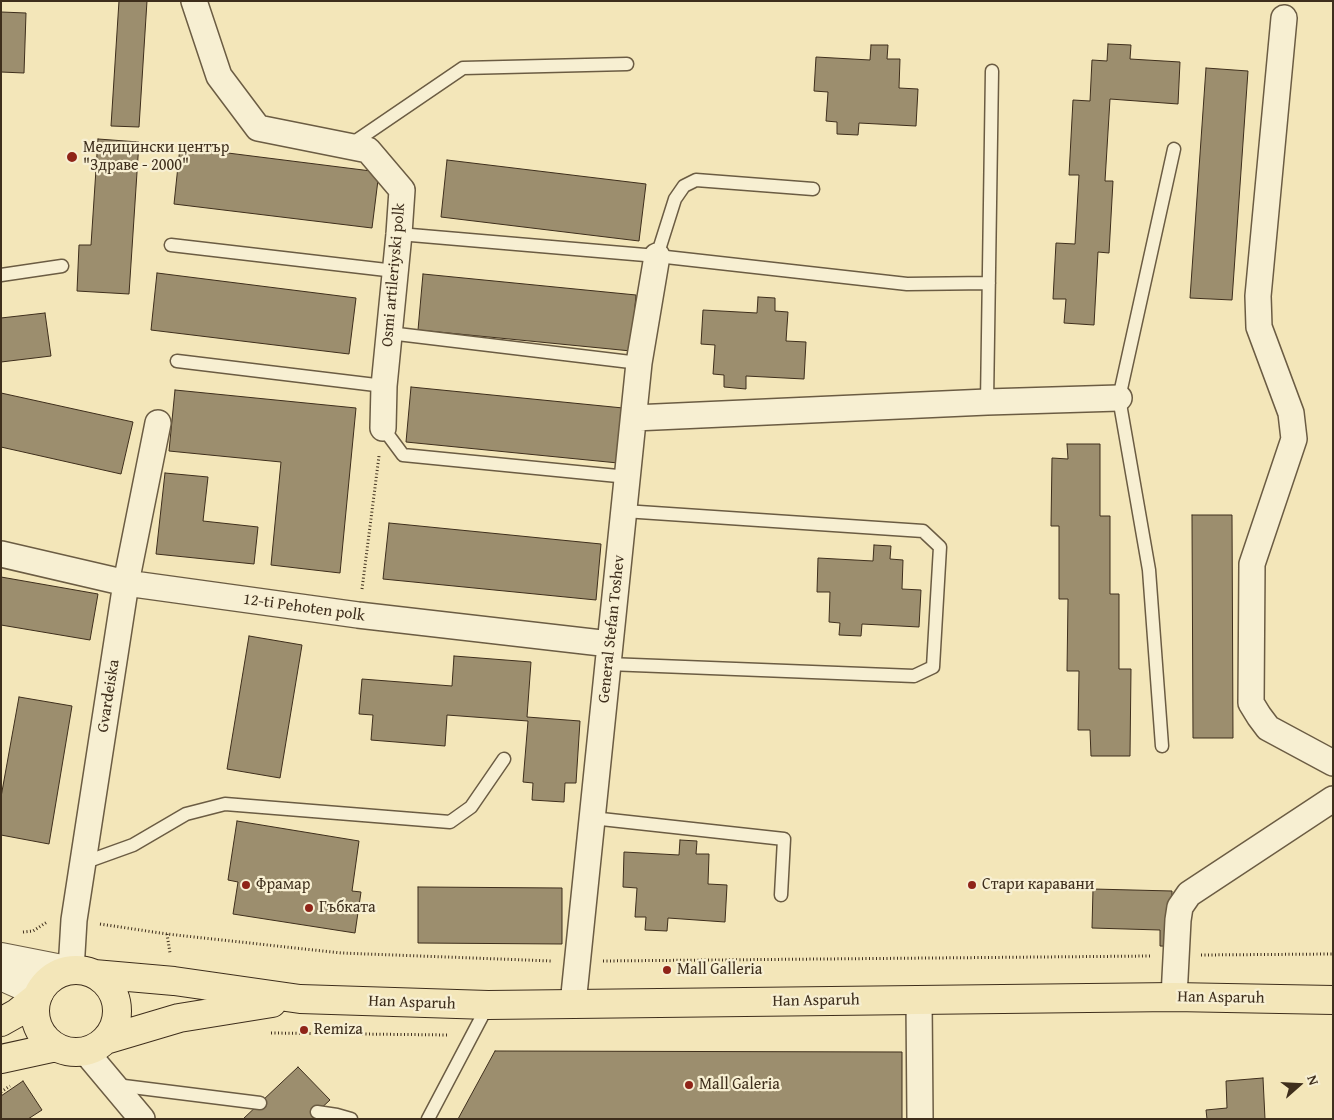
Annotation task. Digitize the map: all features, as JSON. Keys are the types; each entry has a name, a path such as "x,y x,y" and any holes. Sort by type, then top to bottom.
{"main road":[{"path":"77,971 100,977 109,986 117,1004 117,1010 115,1023 110,1035 95,1045 70,1052 56,1047 45,1038 38,1026 35,1011 38,995 50,978 55,975 77,971"},
{"name":"Han Asparuh","path":"77,971 174,981 300,999 488,1005 1174,997 1333,1000"},
{"path":"1,1022 17,1013 38,995"},
{"name":"Han Asparuh","path":"95,1045 179,1018 300,999"},
{"path":"1,1060 56,1047"}],"street":[{"name":"Osmi artileriyski polk","path":"194,1 219,76 258,128 368,150 402,190 384,386 383,428"},
{"path":"1284,18 1258,296 1259,327 1290,413 1294,439 1252,564 1251,702 1268,728 1333,763"},
{"name":"General Stefan Toshev","path":"572,1004 639,363 657,256"},
{"path":"634,418 1119,398"},
{"name":"Gvardeiska","path":"77,971 74,920 126,584 158,423"},
{"name":"12-ti Pehoten polk","path":"1,554 126,584 358,615 609,654"},
{"path":"1174,997 1180,907 1189,894 1333,800"},
{"path":"8,945 77,971"},
{"path":"1,976 38,995"},
{"path":"919,1000 920,1119"},
{"path":"95,1045 113,1085 142,1119"}],"lane":[{"path":"348,146 464,68 627,64"},
{"path":"987,402 992,71"},
{"path":"1162,746 1148,570 1119,398 1174,149"},
{"path":"657,256 675,199 684,186 696,180 813,189"},
{"path":"399,234 657,256 907,284 989,284"},
{"path":"171,245 395,271"},
{"path":"1,275 62,266"},
{"path":"389,332 639,363"},
{"path":"177,362 384,386"},
{"path":"383,428 403,455 628,476"},
{"path":"609,654 914,676 933,667 940,547 923,531 624,511"},
{"path":"83,863 133,845 186,814 225,804 450,822 471,807 504,759"},
{"path":"592,818 784,839 781,895"},
{"path":"428,1119 488,1005"},
{"path":"113,1085 260,1104"},
{"path":"317,1112 351,1119"}],"path":[{"path":"358,615 383,428"},
{"path":"8,945 51,920 74,920 167,934 341,953 577,962 1333,954"},
{"path":"167,934 171,962"},
{"path":"267,1033 472,1035"}],"building":[{"path":"119,1 147,1 139,127 111,126"},
{"path":"1,12 26,13 24,73 1,72"},
{"path":"1108,44 1131,45 1130,59 1180,62 1178,104 1110,99 1105,181 1113,181 1109,253 1098,252 1094,325 1064,323 1066,299 1053,299 1056,243 1075,244 1079,175 1069,175 1073,100 1090,101 1092,60 1107,61"},
{"path":"871,45 888,45 887,59 900,59 899,88 918,89 916,126 859,123 858,135 837,134 837,122 826,121 828,92 814,91 816,57 870,60"},
{"path":"1206,68 1248,71 1232,300 1190,298"},
{"path":"98,139 139,142 129,294 77,291 79,245 91,245"},
{"path":"180,147 379,172 372,228 174,204"},
{"path":"447,160 646,184 639,241 441,217"},
{"path":"157,273 356,298 349,354 151,330"},
{"path":"423,274 636,295 631,351 418,330"},
{"path":"758,297 775,298 775,311 788,312 786,341 806,342 804,379 746,376 746,389 724,387 724,375 713,374 715,345 701,344 703,310 757,313"},
{"path":"45,313 51,356 1,362 1,318"},
{"path":"411,387 623,408 618,463 406,442"},
{"path":"175,390 356,408 340,573 271,565 281,462 169,451"},
{"path":"1,393 133,422 121,474 1,447"},
{"path":"1067,444 1100,444 1100,516 1110,516 1110,594 1119,594 1119,669 1131,669 1130,756 1091,756 1090,730 1078,730 1079,671 1067,671 1068,599 1059,599 1059,526 1051,526 1052,458 1068,459"},
{"path":"165,473 208,477 203,521 258,527 254,564 156,554"},
{"path":"1192,515 1232,515 1233,738 1193,738"},
{"path":"389,523 601,544 596,600 383,579"},
{"path":"874,545 891,546 890,559 903,560 902,589 921,590 919,627 862,624 861,636 839,635 840,623 829,622 830,592 817,592 818,558 873,561"},
{"path":"1,577 98,594 90,640 1,625"},
{"path":"249,636 302,645 280,778 227,769"},
{"path":"454,656 531,662 527,717 580,721 576,783 565,783 564,802 532,800 533,783 523,782 528,721 447,715 445,746 371,740 373,715 359,714 362,679 452,686"},
{"path":"19,697 72,706 49,844 1,835 1,797"},
{"path":"237,821 359,841 352,891 361,892 355,933 233,914 238,882 228,880"},
{"path":"680,840 697,841 696,854 709,854 708,884 727,885 725,922 668,918 667,931 645,930 646,917 635,917 637,888 623,887 624,852 679,855"},
{"path":"418,887 562,888 562,944 418,943"},
{"path":"1093,889 1172,891 1172,920 1188,947 1160,946 1160,930 1092,928"},
{"name":"Mall Galeria","path":"495,1051 902,1052 902,1119 458,1119"},
{"path":"298,1067 330,1100 317,1112 323,1119 243,1119"},
{"path":"1263,1078 1265,1119 1207,1119 1206,1110 1227,1108 1226,1081"},
{"path":"23,1081 42,1110 28,1119 1,1119 1,1096"}],"place":[{"name":"Медицински център \"Здраве - 2000\"","path":"72,157"},
{"name":"Фрамар","path":"246,885"},
{"name":"Стари каравани","path":"972,885"},
{"name":"Гъбката","path":"309,908"},
{"name":"Mall Galleria","path":"667,970"},
{"name":"Remiza","path":"304,1030"},
{"name":"Mall Galeria","path":"689,1085"}]}
